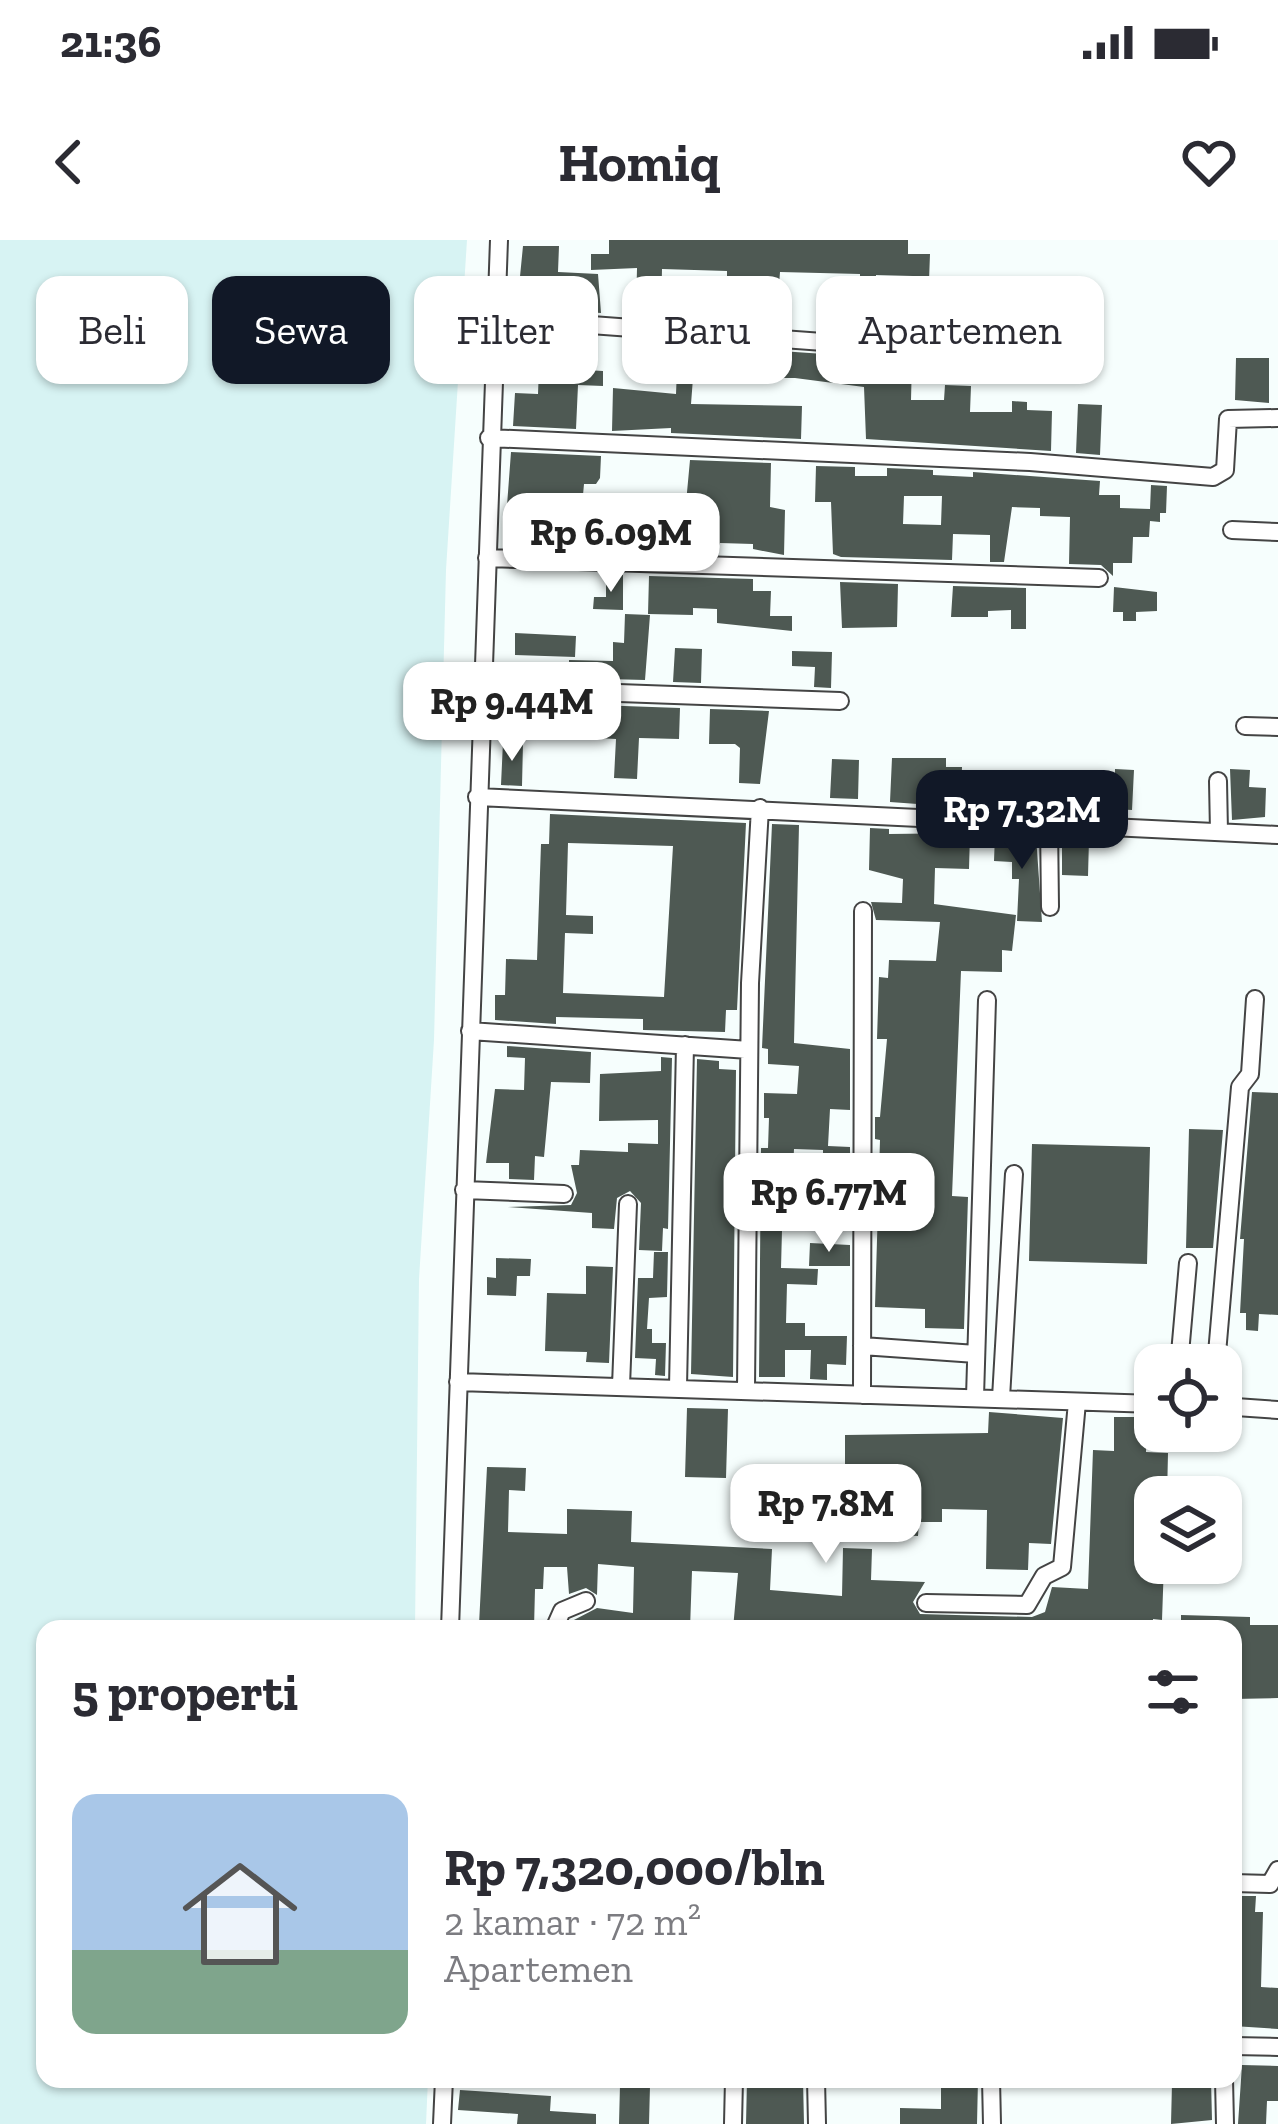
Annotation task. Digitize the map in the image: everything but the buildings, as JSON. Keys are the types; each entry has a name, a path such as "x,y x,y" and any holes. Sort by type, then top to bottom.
{"street":[{"path":"498,276 499,240"},
{"path":"598,325 816,341"},
{"path":"450,1620 492,384"},
{"path":"489,438 1223,474 1228,418 1278,418"},
{"path":"1232,530 1278,532"},
{"path":"487,558 1099,578"},
{"path":"482,688 840,701"},
{"path":"1245,726 1278,728"},
{"path":"1218,781 1219,832"},
{"path":"477,797 1278,836"},
{"path":"746,1389 749,1050 760,808"},
{"path":"1049,823 1049,908"},
{"path":"862,1395 863,911"},
{"path":"1218,1344 1240,1087 1250,1073 1255,999"},
{"path":"974,1397 987,1000"},
{"path":"470,1030 749,1050"},
{"path":"678,1387 685,1045"},
{"path":"1001,1398 1014,1174"},
{"path":"464,1190 564,1194"},
{"path":"620,1386 628,1204"},
{"path":"1182,1344 1188,1263"},
{"path":"862,1346 976,1354"},
{"path":"458,1382 1134,1403"},
{"path":"926,1603 1027,1605 1044,1576 1062,1567 1077,1402"},
{"path":"1242,1407 1278,1410"},
{"path":"558,1620 562,1611 586,1601"},
{"path":"1242,1883 1270,1883 1278,1870"},
{"path":"1242,2046 1278,2047"},
{"path":"442,2124 444,2088"},
{"path":"733,2124 734,2088"},
{"path":"816,2088 817,2124"},
{"path":"991,2088 992,2124"},
{"path":"1224,2088 1225,2124"}],"shaded area":[{"path":"0,240 467,240 465,276 414,276 414,384 458,384 446,570 434,1040 419,1279 415,1620 36,1620 36,2088 428,2088 426,2124 0,2124"}]}
